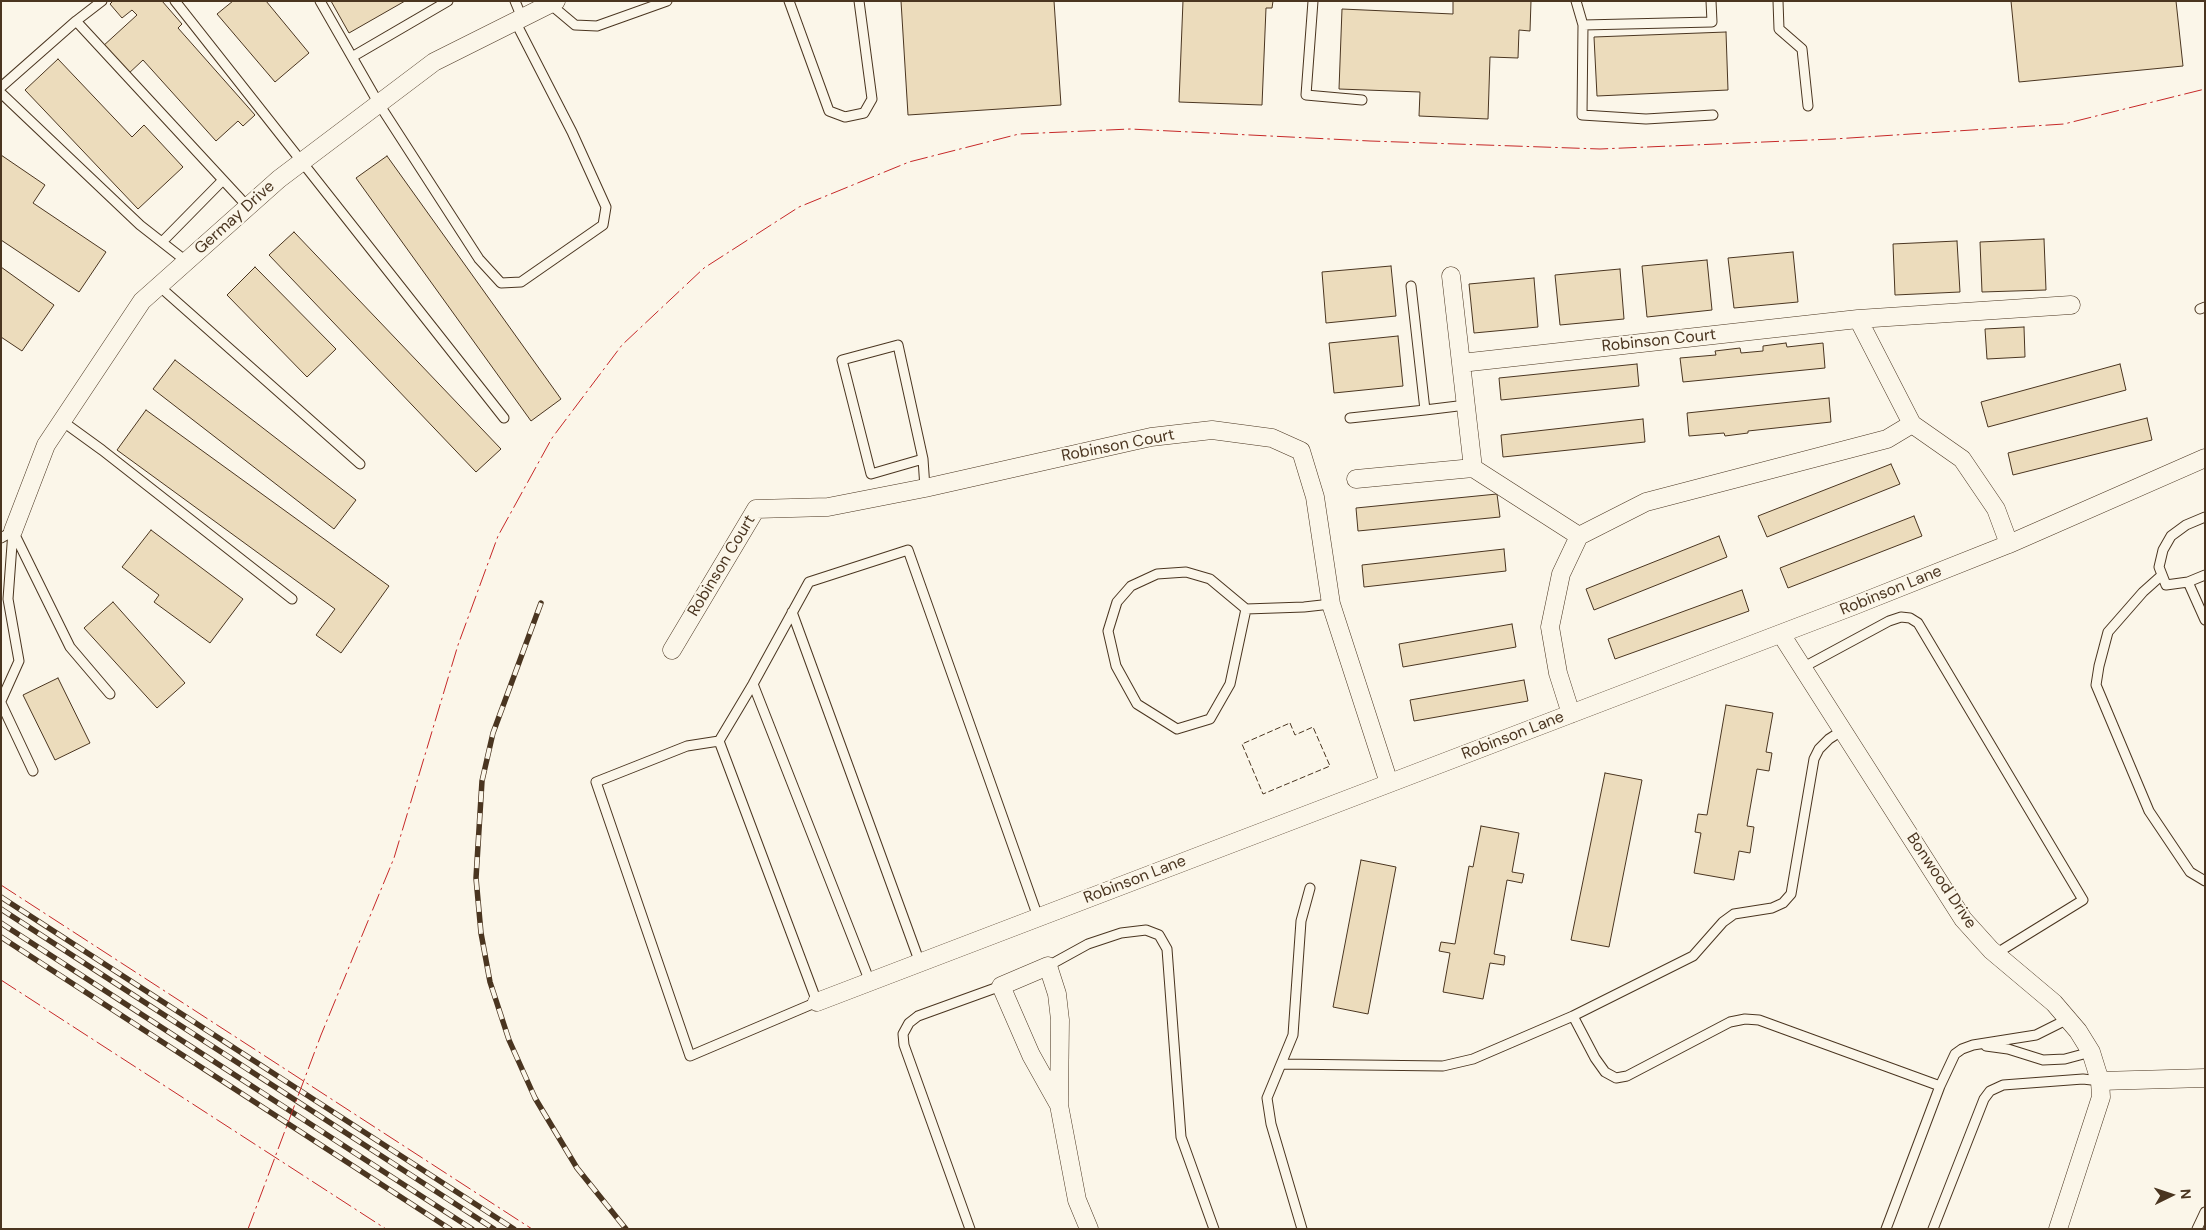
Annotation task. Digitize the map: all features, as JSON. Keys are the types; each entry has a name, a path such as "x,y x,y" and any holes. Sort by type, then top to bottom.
{"street":[{"name":"Germay Drive","path":"7,534 46,445 142,301 302,162 434,62 546,4"},
{"path":"1451,276 1473,468"},
{"name":"Robinson Court","path":"1461,363 1858,319 2071,305"},
{"path":"1858,319 1912,424 1962,459 1996,509 2009,544"},
{"path":"1571,714 1558,673 1550,627 1561,574 1579,536 1646,502 1887,439 1912,424"},
{"name":"Robinson Court","path":"672,650 756,509 828,507 925,488 1151,436 1212,430 1272,438 1301,451 1315,497 1331,604 1389,783"},
{"name":"Robinson Lane","path":"817,1002 1781,634 2009,544 2205,458"},
{"path":"1356,479 1473,468 1579,536"},
{"name":"Bonwood Drive","path":"1781,634 1963,919 1991,950 1997,953 2054,1003 2068,1019 2091,1052 2100,1081 2101,1097 2058,1229"},
{"path":"1059,1105 1031,1054 1001,986 1048,966 1057,994 1060,1020 1059,1105 1077,1200 1089,1229"},
{"path":"2100,1081 2205,1078"}],"lane":[{"path":"1,87 76,21 102,1"},
{"path":"175,1 504,418"},
{"path":"320,1 379,104 479,259 501,283 521,282 603,225 606,206 518,20 515,1"},
{"path":"352,57 448,1"},
{"path":"546,4 575,25 597,26 666,1"},
{"path":"790,1 829,111 845,117 864,112 872,99 859,1"},
{"path":"1313,1 1306,95 1362,100"},
{"path":"1576,1 1583,26 1582,115 1646,119 1713,115"},
{"path":"1583,26 1712,22 1711,1"},
{"path":"1778,1 1779,29 1802,49 1808,106"},
{"path":"76,21 248,207"},
{"path":"1,93 140,225 186,261"},
{"path":"162,242 223,180"},
{"path":"159,286 360,464"},
{"path":"1411,286 1425,410"},
{"path":"923,459 871,474 842,360 898,345 923,459 925,488"},
{"path":"1350,418 1466,405"},
{"path":"62,421 102,450 292,599"},
{"path":"2205,517 2186,525 2171,536 2163,550 2159,568 2166,585 2188,582 2205,575"},
{"path":"7,534 70,647 110,694"},
{"path":"7,534 8,598 19,661 1,702 33,771"},
{"path":"719,741 753,684 809,582 908,550 1038,917"},
{"path":"1246,609 1230,684 1210,719 1177,729 1137,704 1116,666 1108,631 1117,602 1131,586 1157,574 1186,572 1210,579 1246,609 1331,604"},
{"path":"2162,575 2143,592 2108,632 2096,685 2149,811 2190,872 2205,881"},
{"path":"2188,582 2205,620"},
{"path":"792,612 920,963"},
{"path":"1802,668 1889,620 1900,617 1910,618 1918,623 2082,900 1997,953"},
{"path":"753,684 870,982"},
{"path":"1281,1064 1443,1066 1473,1059 1573,1016 1693,956 1723,922 1734,914 1772,908 1783,903 1791,894 1814,759 1819,749 1829,738 1843,730"},
{"path":"719,741 817,1002 690,1056 596,782 687,746 719,741"},
{"path":"1302,1229 1271,1124 1266,1098 1293,1035 1301,921 1310,888"},
{"path":"1048,966 1088,944 1121,933 1146,930 1159,935 1167,949 1181,1137 1214,1229"},
{"path":"970,1229 904,1045 903,1034 909,1023 918,1016 1001,986"},
{"path":"1573,1016 1595,1058 1605,1072 1616,1078 1627,1076 1730,1022 1745,1019 1759,1020 1940,1086"},
{"path":"1886,1229 1940,1086 1955,1054 1973,1045 2036,1035 2068,1019"},
{"path":"1973,1045 2008,1049 2043,1060 2064,1059 2091,1052"},
{"path":"1933,1229 1984,1099 1990,1091 2003,1086 2082,1079 2100,1081"},
{"path":"2197,1229 2205,1212"}],"building":[{"path":"113,1 162,1 182,24 178,28 255,115 243,126 238,121 216,141 143,60 127,75 102,47 137,15 132,10 122,18 110,4"},
{"path":"233,1 266,1 309,53 275,82 217,14"},
{"path":"331,1 405,1 349,33"},
{"path":"901,1 1054,1 1061,105 908,115"},
{"path":"1183,1 1273,1 1272,8 1266,8 1262,105 1179,102"},
{"path":"1453,1 1531,1 1530,31 1519,30 1518,58 1490,57 1488,119 1419,116 1420,92 1339,89 1342,9 1453,14"},
{"path":"2011,1 2176,1 2183,66 2019,82"},
{"path":"1726,32 1728,90 1597,96 1594,37"},
{"path":"58,59 132,137 144,125 183,167 138,209 25,90"},
{"path":"1,155 45,185 33,203 106,252 79,292 1,240"},
{"path":"387,156 561,399 531,421 356,178"},
{"path":"294,232 501,449 476,472 269,255"},
{"path":"2044,239 2046,290 1982,292 1980,242"},
{"path":"1957,241 1960,292 1895,295 1893,244"},
{"path":"1793,252 1798,302 1734,308 1728,258"},
{"path":"1707,260 1712,310 1647,317 1642,266"},
{"path":"1391,266 1396,316 1326,323 1322,272"},
{"path":"1,267 54,305 22,351 1,337"},
{"path":"255,267 336,349 307,377 227,295"},
{"path":"1620,269 1624,319 1560,325 1555,275"},
{"path":"1534,278 1538,327 1474,333 1469,284"},
{"path":"2024,327 2025,357 1987,359 1985,329"},
{"path":"1398,336 1403,386 1334,393 1329,343"},
{"path":"1786,343 1787,347 1823,343 1825,368 1683,382 1680,358 1716,355 1715,351 1740,348 1741,353 1763,351 1763,346"},
{"path":"175,360 356,500 334,529 153,389"},
{"path":"1637,364 1639,386 1501,400 1499,378"},
{"path":"2120,364 2126,390 1988,427 1981,402"},
{"path":"1829,398 1831,422 1748,431 1748,433 1725,436 1724,433 1689,436 1687,413"},
{"path":"146,410 389,586 341,653 316,635 335,609 117,450"},
{"path":"2147,418 2152,440 2013,475 2008,453"},
{"path":"1643,419 1645,442 1503,457 1501,435"},
{"path":"1891,464 1900,484 1767,537 1758,516"},
{"path":"1497,494 1500,517 1358,531 1356,508"},
{"path":"1914,516 1922,536 1788,588 1780,568"},
{"path":"151,530 243,599 210,643 154,602 159,595 122,567"},
{"path":"1719,536 1727,557 1594,610 1586,589"},
{"path":"1504,549 1506,571 1364,587 1362,565"},
{"path":"1742,590 1749,611 1615,659 1608,639"},
{"path":"113,602 185,683 157,708 84,628"},
{"path":"1512,624 1516,647 1403,667 1399,644"},
{"path":"58,678 90,743 55,760 23,695"},
{"path":"1524,680 1528,701 1414,721 1410,700"},
{"path":"1726,705 1773,713 1766,752 1772,753 1769,771 1757,769 1747,826 1754,827 1750,853 1739,851 1734,880 1694,873 1701,833 1695,832 1698,814 1707,815"},
{"path":"1605,773 1642,780 1609,947 1571,940"},
{"path":"1481,826 1519,833 1512,872 1524,874 1522,883 1507,880 1494,954 1505,956 1504,965 1490,963 1483,999 1443,992 1450,953 1439,951 1441,942 1455,944 1469,866 1473,867"},
{"path":"1361,860 1396,867 1368,1014 1333,1007"}],"railway":[{"path":"541,603 493,733 482,781 476,878 481,933 490,982 509,1040 535,1098 577,1168 626,1229"},
{"path":"1,897 514,1229"},
{"path":"1,909 494,1229"},
{"path":"1,923 472,1229"},
{"path":"1,937 450,1229"}],"fence":[{"path":"1290,723 1295,735 1313,727 1330,766 1263,794 1242,744 1290,723"}],"power":[{"path":"248,1229 321,1035 394,858 458,645 498,536 552,438 622,345 704,268 799,207 909,162 1019,134 1130,129 1370,141 1600,149 1834,139 2064,124 2205,89"},
{"path":"1,885 532,1229"},
{"path":"1,980 386,1229"}]}
